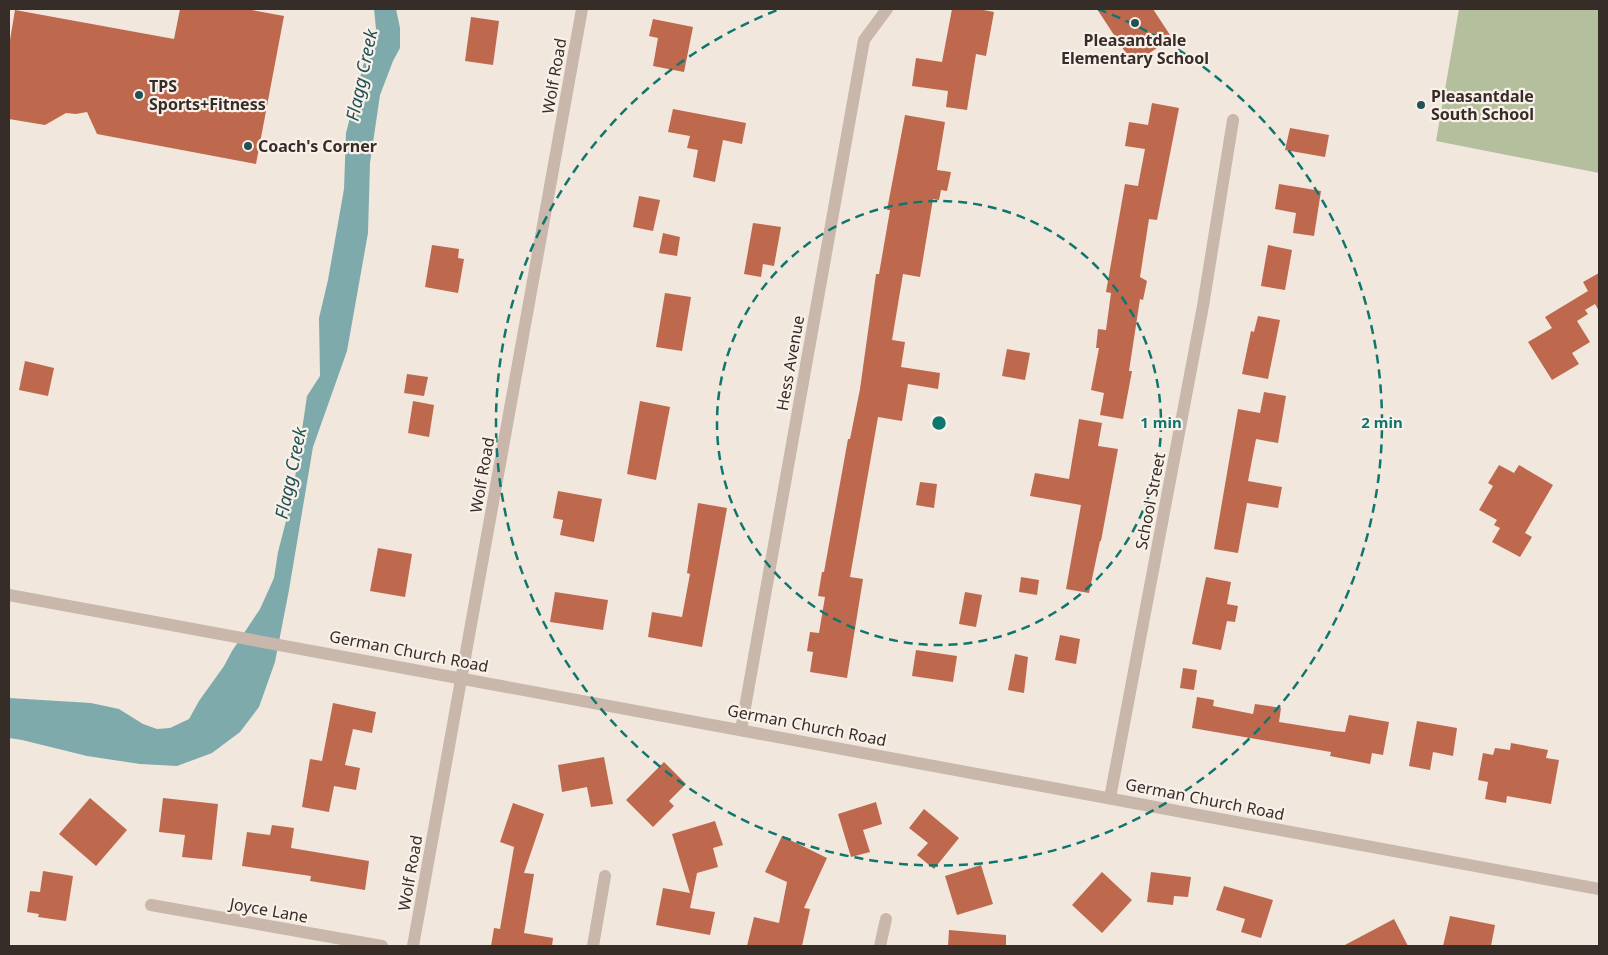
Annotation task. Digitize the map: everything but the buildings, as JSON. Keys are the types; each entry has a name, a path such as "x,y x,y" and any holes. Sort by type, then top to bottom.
{"street":[{"name":"Wolf Road","path":"413,946 582,9"},
{"name":"Hess Avenue","path":"741,730 864,40 887,9"},
{"name":"School Street","path":"1110,798 1201,316 1233,120"},
{"name":"German Church Road","path":"9,595 1599,889"},
{"path":"593,946 605,876"},
{"name":"Joyce Lane","path":"150,905 382,946"},
{"path":"880,946 886,919"}],"green space":[{"path":"1459,9 1599,9 1599,173 1436,141"}],"water":[{"name":"Flagg Creek","path":"374,9 396,9 400,28 400,48 380,95 370,163 368,233 347,351 313,447 275,662 259,707 240,732 212,753 177,766 140,764 87,756 9,738 9,698 91,703 119,709 143,724 157,729 170,728 189,719 260,609 274,578 278,552 292,498 307,396 320,376 319,318 328,280 344,189 346,133 363,66 376,29"}],"place":[{"name":"Pleasantdale Elementary School","path":"1135,23"},
{"name":"TPS Sports+Fitness","path":"139,95"},
{"name":"Pleasantdale South School","path":"1421,105"},
{"name":"Coach's Corner","path":"248,146"}]}
